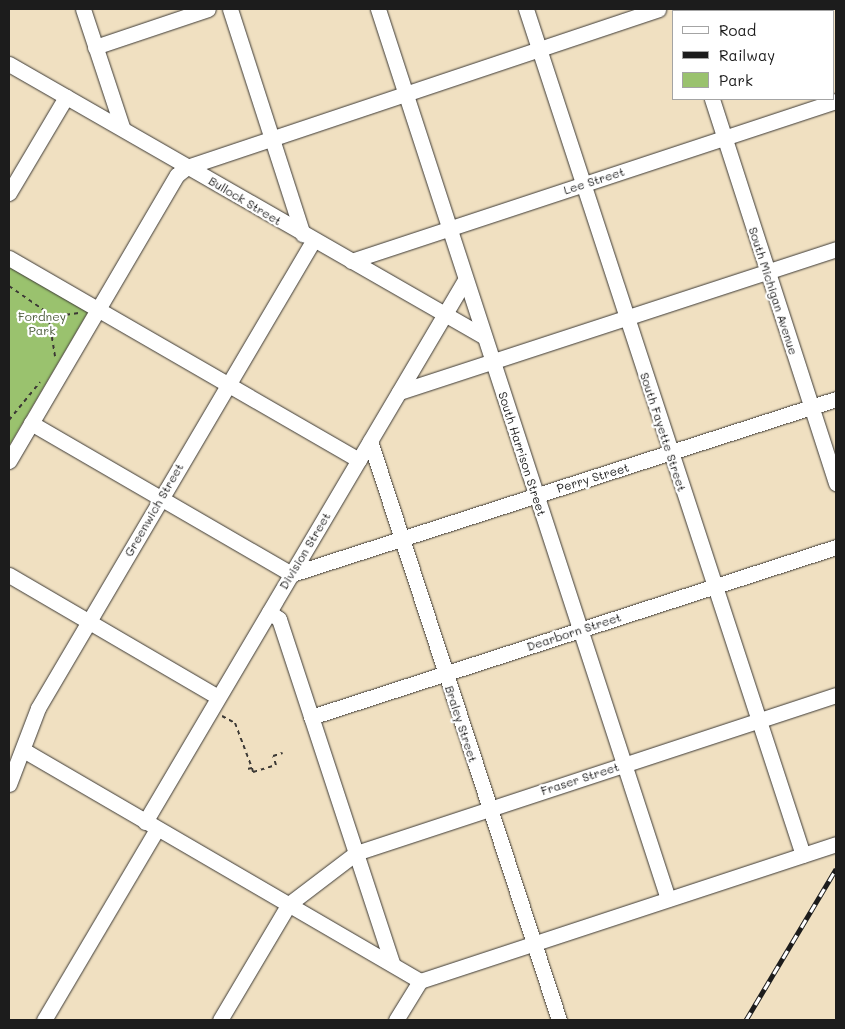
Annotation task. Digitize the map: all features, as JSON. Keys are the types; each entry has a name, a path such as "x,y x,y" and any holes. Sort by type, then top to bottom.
{"street":[{"path":"83,9 122,127"},
{"path":"95,47 208,9"},
{"path":"230,9 271,138 308,238"},
{"name":"South Harrison Street","path":"378,9 535,496 668,899"},
{"name":"South Fayette Street","path":"526,9 757,721 803,855"},
{"path":"9,461 93,314 177,175 187,167 658,9"},
{"name":"Bullock Street","path":"9,64 122,127 308,238 483,336"},
{"path":"9,193 66,96"},
{"name":"South Michigan Avenue","path":"712,100 836,484"},
{"name":"Lee Street","path":"351,261 836,101"},
{"name":"Greenwich Street","path":"9,784 24,751 30,722 228,384 308,238"},
{"path":"399,392 836,249"},
{"path":"9,258 93,314 228,384 359,460"},
{"name":"Division Street","path":"44,1020 151,825 218,697 465,280"},
{"name":"Perry Street","path":"292,574 836,399"},
{"path":"31,423 292,574"},
{"name":"Braley Street","path":"370,441 557,1013"},
{"name":"Dearborn Street","path":"312,717 836,547"},
{"path":"9,575 218,697"},
{"path":"269,612 279,619 392,963"},
{"name":"Fraser Street","path":"289,904 356,854 836,695"},
{"path":"24,751 420,980"},
{"path":"396,1020 420,980 534,941 836,844"},
{"path":"220,1020 289,904"}],"path":[{"path":"9,286 50,317 56,355 51,363"},
{"path":"50,317 79,313 93,314"},
{"path":"9,420 43,380"},
{"path":"222,716 235,723 253,772 276,765 273,756 283,753"},
{"path":"247,769 252,768"}],"green space":[{"name":"Fordney Park","path":"9,266 88,312 9,446"}],"railway":[{"path":"746,1020 836,869"}]}
